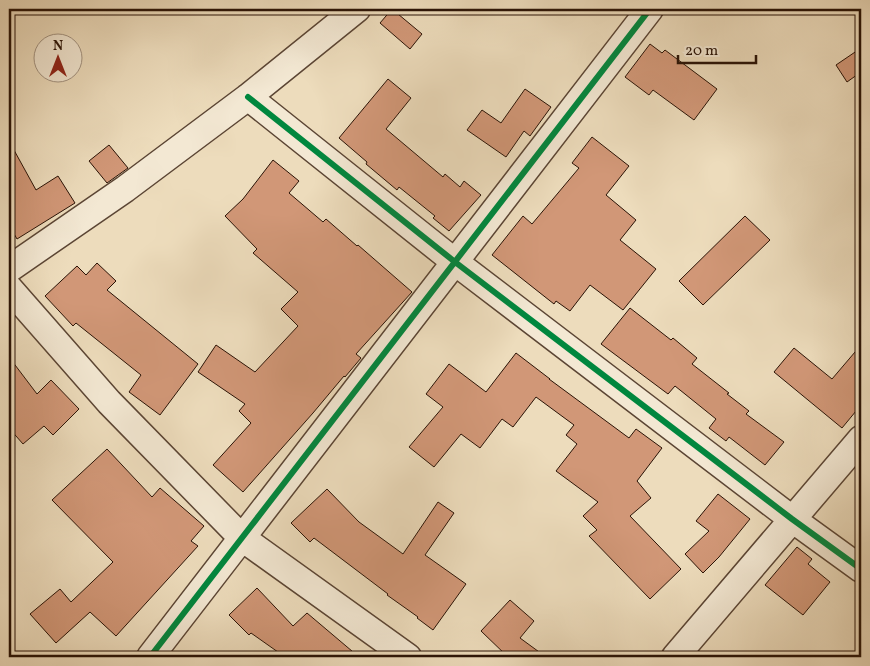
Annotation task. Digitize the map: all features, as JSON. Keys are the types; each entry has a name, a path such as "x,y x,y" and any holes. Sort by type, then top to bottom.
{"street":[{"path":"9,268 125,189 248,97 357,9"},
{"path":"150,657 650,9"},
{"path":"248,97 455,262 792,519 861,569"},
{"path":"9,288 109,402 242,538 408,657"},
{"path":"675,657 861,439"}],"building":[{"path":"392,9 422,34 410,49 380,23"},
{"path":"650,44 662,53 665,50 717,89 694,120 653,90 649,95 625,77"},
{"path":"861,48 861,72 847,82 836,65"},
{"path":"388,79 411,98 386,129 443,177 445,174 460,187 464,181 481,195 449,231 433,218 435,216 399,187 397,190 366,164 367,162 339,138"},
{"path":"525,89 551,107 530,136 524,131 506,157 467,130 482,110 501,123"},
{"path":"592,137 629,166 606,195 636,220 620,240 656,269 623,310 590,285 570,311 556,301 554,304 492,255 523,216 532,224 579,168 572,163"},
{"path":"9,141 36,190 58,176 75,203 17,239 9,225"},
{"path":"109,145 128,168 107,183 89,161"},
{"path":"273,160 299,181 289,193 323,222 326,219 412,292 356,354 361,358 345,377 243,492 213,465 251,423 239,411 245,404 198,372 216,345 255,372 298,326 281,309 298,292 253,253 257,249 225,216 243,199"},
{"path":"745,216 770,240 703,305 679,281"},
{"path":"97,263 116,281 107,290 198,364 160,415 129,392 141,375 76,323 73,326 45,296 77,266 86,275"},
{"path":"630,308 671,340 673,338 697,358 692,364 749,411 746,414 784,442 765,465 729,437 726,441 709,428 716,419 675,386 668,394 601,344"},
{"path":"861,345 861,405 842,428 774,372 794,348 832,379"},
{"path":"516,353 629,438 636,429 662,448 637,481 651,498 630,516 681,569 650,599 589,536 597,530 583,516 598,502 556,471 577,444 566,435 574,425 536,397 513,427 502,419 480,448 461,434 434,467 409,447 443,407 426,394 449,364 486,392"},
{"path":"9,357 37,394 51,380 79,409 53,435 44,426 23,444 9,428"},
{"path":"107,449 152,497 160,488 204,526 191,541 198,546 116,636 90,612 56,643 30,614 60,589 71,602 113,562 52,500"},
{"path":"327,489 359,522 403,554 438,502 454,513 425,555 466,584 433,630 314,538 310,542 291,523"},
{"path":"718,494 750,519 719,557 703,573 685,554 709,531 696,521"},
{"path":"797,547 812,559 808,564 830,582 803,615 765,585"},
{"path":"257,588 293,626 307,613 359,657 285,657 251,633 249,635 229,615"},
{"path":"510,600 534,621 520,638 546,657 508,657 481,631"}],"cycle path":[{"path":"150,657 650,9"},
{"path":"248,97 455,262 792,519 861,569"}]}
